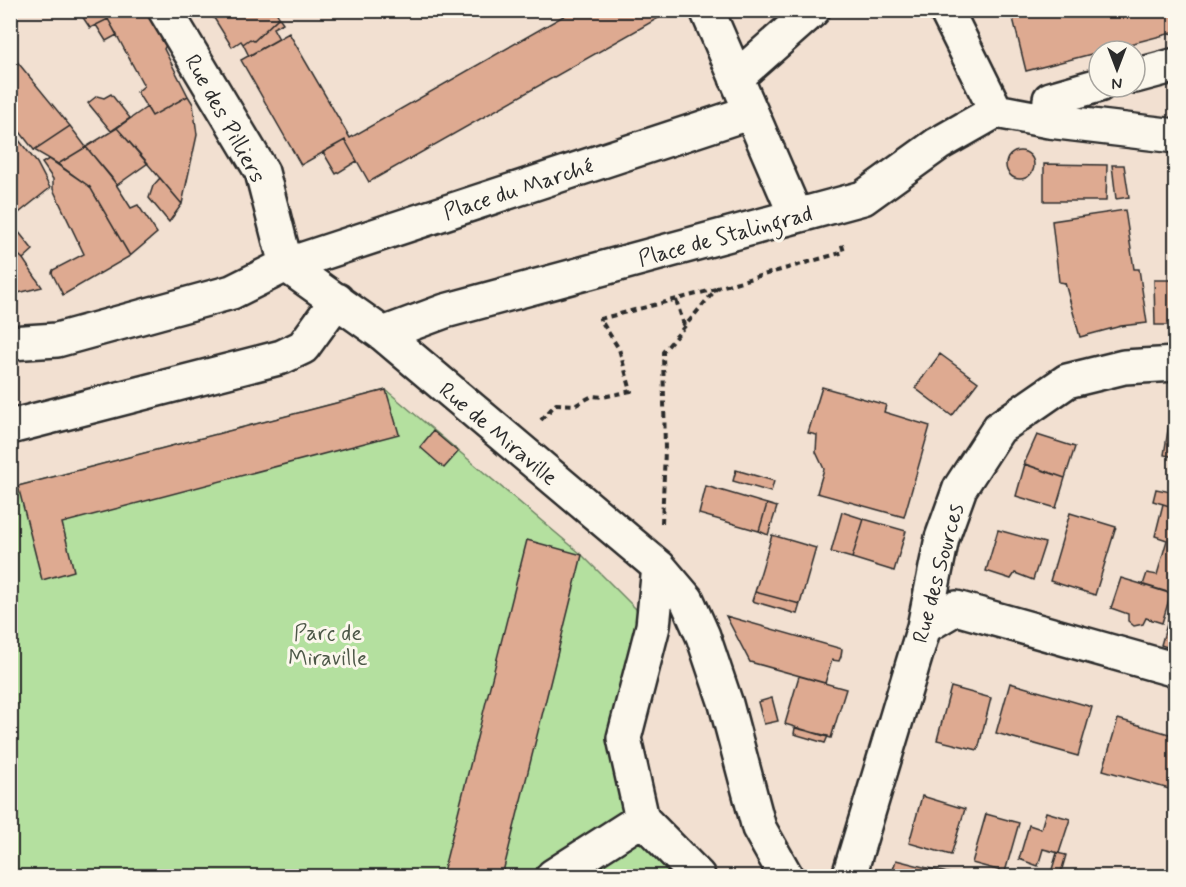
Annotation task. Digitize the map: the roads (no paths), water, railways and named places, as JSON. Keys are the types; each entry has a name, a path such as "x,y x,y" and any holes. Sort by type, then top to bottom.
{"street":[{"name":"Rue des Pilliers","path":"165,10 262,172 286,265"},
{"path":"707,10 796,216"},
{"path":"736,78 813,10"},
{"path":"946,10 996,111 1049,121 1176,136"},
{"path":"1147,73 1176,65"},
{"path":"1049,121 1050,99 1087,89"},
{"name":"Place de Stalingrad","path":"383,334 445,311 863,198 938,144 996,111"},
{"name":"Place du Marché","path":"10,343 57,340 232,292 286,265 751,112"},
{"path":"10,427 282,357 303,347 337,300 286,265"},
{"name":"Rue de Miraville","path":"337,300 383,334 659,567 687,600 703,636 726,704 759,828 786,876"},
{"name":"Rue des Sources","path":"849,876 924,627 942,538 960,488 999,428 1067,381 1124,367 1176,364"},
{"path":"659,567 653,626 624,738 642,819 698,876"},
{"path":"924,627 956,608 1176,670"},
{"path":"553,876 642,819"}],"park label":[{"name":"Parc de Miraville","path":"328,644"}]}
